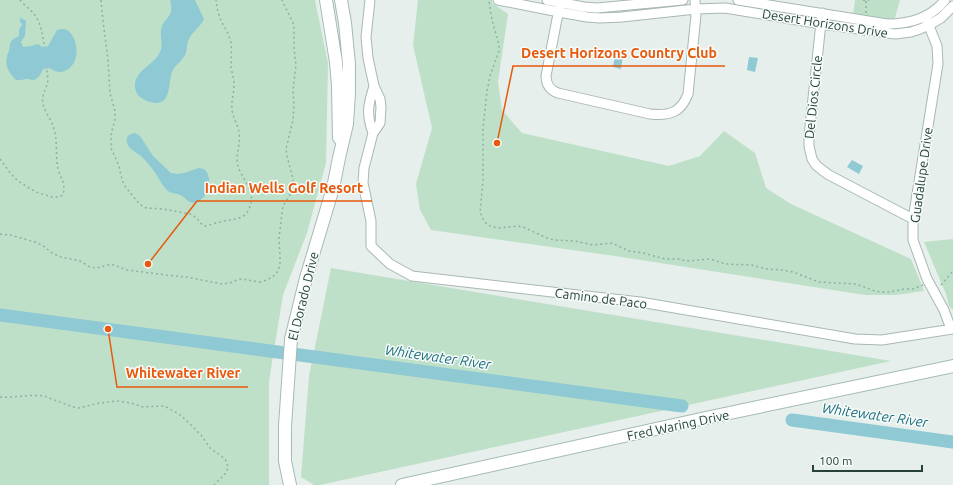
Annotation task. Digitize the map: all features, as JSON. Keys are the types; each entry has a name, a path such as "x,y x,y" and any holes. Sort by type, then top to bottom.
{"main road":[{"name":"El Dorado Drive","path":"326,0 336,62 338,86 339,158"},
{"name":"El Dorado Drive","path":"290,485 286,461 285,426 291,339 306,278 333,188 347,124 349,93 348,42 341,0"},
{"name":"Fred Waring Drive","path":"402,485 953,366"}],"street":[{"name":"Camino de Paco","path":"370,0 366,37 368,58 374,86 380,99 381,107 380,123 373,133 364,168 364,183 371,221 371,246 390,264 412,276 640,302 855,339 882,340 952,329"},
{"name":"Desert Horizons Drive","path":"547,0 560,8 587,17 622,17 695,5 734,9 820,24 895,34 911,32 929,25 941,18 953,6"},
{"name":"Desert Horizons Drive","path":"494,1 560,8 597,8 683,0"},
{"name":"Desert Horizons Drive","path":"738,0 888,24 897,24 916,20 933,12 945,0"},
{"path":"560,8 546,76 546,80 550,88 558,93 660,115 672,113 681,107 688,94 695,5"},
{"name":"Del Dios Circle","path":"822,13 809,136 809,146 812,159 829,175 913,219"},
{"name":"Guadalupe Drive","path":"925,16 937,46 938,64 913,219 913,240 927,279 944,310 952,329"},
{"name":"Camino de Paco","path":"373,133 368,106 374,86"}],"path":[{"path":"20,0 39,22 44,44"},
{"path":"101,0 108,59 110,93 115,111 111,135 111,148 119,166 124,185 137,202 143,207 190,214 197,218 200,223 205,226 234,220 243,216 249,209 251,200 247,183 238,167 240,133 232,110 234,85 231,66 231,42 219,15 216,0"},
{"path":"0,234 10,235 42,244 52,253 80,261 90,267 97,268 108,264 114,264 127,270 186,277 222,284 241,279 260,282 275,275 280,265 279,238 283,206 293,186 293,179 286,149 294,113 293,90 296,65 294,28 282,0"},
{"path":"863,0 869,0"},
{"path":"494,1 492,20 499,45 499,51 490,76 487,91 483,129 483,181 480,212 484,221 488,225 499,228 517,226 523,227 554,240 575,241 593,245 612,243 629,251 665,259 692,261 710,260 726,264 751,265 767,270 782,270 793,272 819,282 856,284 881,292 913,289 925,285"},
{"path":"866,1 866,20"},
{"path":"0,159 18,181 32,190 52,197 59,197 63,195 65,188 56,159 55,130 43,104 42,98 48,80 47,70"},
{"path":"941,285 953,271"},
{"path":"0,396 44,396 79,408 99,403 117,401 143,407 164,406 179,414 201,435 210,448 227,462 228,468 226,473 214,485"}],"green space":[{"path":"0,0 315,0 328,63 326,163 307,233 283,295 269,381 269,485 0,485"},
{"path":"418,0 492,0 492,3 508,14 498,82 502,110 522,133 669,166 700,156 724,131 755,153 766,188 791,204 911,259 924,291 896,295 865,295 615,256 431,230 420,210 416,184 432,128 413,45"},
{"path":"855,0 900,0 894,21 853,14"},
{"path":"953,239 953,310 949,306 946,294 924,242"},
{"path":"331,268 891,361 320,485 314,485 301,477 309,376"}],"water":[{"path":"170,0 195,0 204,19 201,25 189,38 185,56 173,70 167,96 164,100 155,103 146,101 139,96 135,89 135,81 140,73 159,54 162,45 162,26 171,11"},
{"path":"20,18 26,21 25,36 21,42 23,47 38,44 42,47 48,46 57,30 64,29 70,32 74,37 77,52 71,67 61,72 50,68 43,69 36,79 16,80 8,70 6,60 11,42 19,36 19,29 22,24 20,22"},
{"path":"615,55 623,56 621,69 613,67"},
{"path":"749,57 758,58 755,72 747,70"},
{"path":"135,133 140,136 153,156 171,173 177,174 199,168 204,169 207,172 209,181 208,189 205,195 199,201 192,203 180,195 166,189 148,163 128,145 127,137"},
{"path":"852,160 863,166 859,174 847,167"}],"waterway":[{"name":"Whitewater River","path":"0,315 682,406"},
{"name":"Whitewater River","path":"792,420 953,442"}],"place":[{"name":"Desert Horizons Country Club","path":"497,143"},
{"name":"Indian Wells Golf Resort","path":"148,264"},
{"name":"Whitewater River","path":"108,329"}]}
